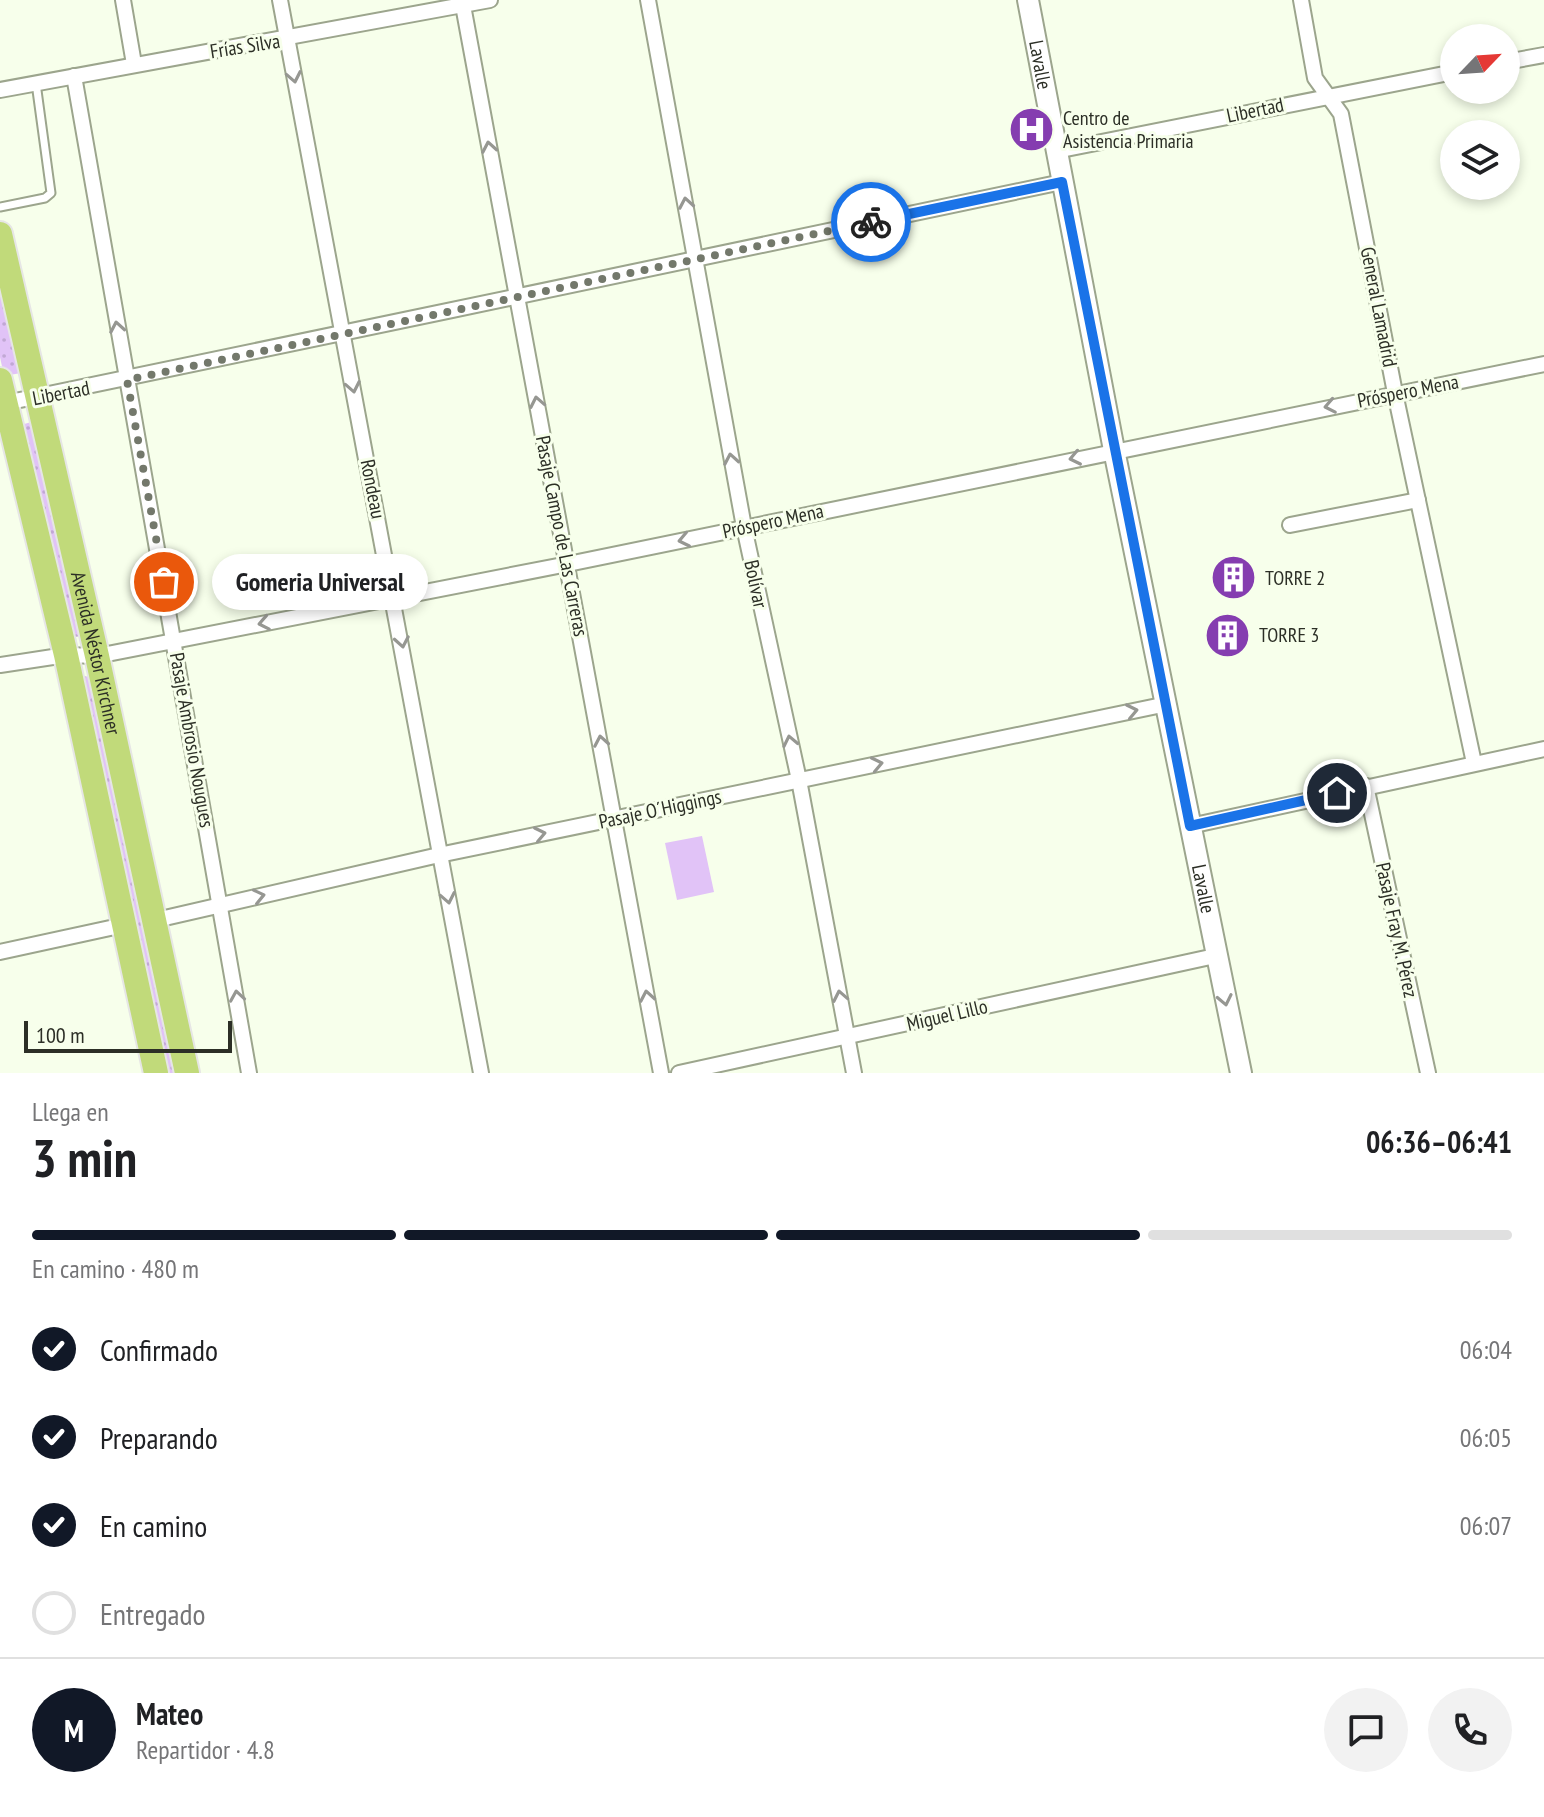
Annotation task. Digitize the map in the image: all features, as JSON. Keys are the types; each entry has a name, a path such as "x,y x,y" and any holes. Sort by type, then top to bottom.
{"main road":[{"name":"Avenida Néstor Kirchner","path":"0,234 156,920 187,1073"},
{"name":"Avenida Néstor Kirchner","path":"0,380 3,404 66,655 156,1073"}],"street":[{"path":"123,0 134,64"},
{"name":"Rondeau","path":"280,0 481,1073"},
{"name":"Frías Silva","path":"0,90 287,39 462,2 490,0"},
{"name":"Bolívar","path":"648,0 744,527 799,780 854,1073"},
{"name":"Lavalle","path":"1028,0 1114,450 1241,1073"},
{"name":"General Lamadrid","path":"1301,0 1315,78 1341,114 1395,393 1474,763"},
{"name":"Pasaje Campo de Las Carreras","path":"462,2 661,1073"},
{"path":"1520,59 1544,55"},
{"name":"Libertad","path":"1056,151 1440,75"},
{"name":"Pasaje Ambrosio Nougues","path":"74,76 222,905 249,1073"},
{"name":"Libertad","path":"3,404 343,336 516,296 1062,182"},
{"name":"Próspero Mena","path":"0,665 66,655 97,656 394,599 1544,364"},
{"path":"1290,525 1418,500"},
{"name":"Pasaje O´Higgings","path":"156,920 439,855 1167,704"},
{"path":"1190,826 1544,749"},
{"name":"Pasaje Fray M. Pérez","path":"1366,786 1428,1073"},
{"path":"0,952 124,925"},
{"name":"Miguel Lillo","path":"679,1073 1215,956"}],"lane":[{"path":"0,207 45,198 51,193 36,83"}],"shaded area":[{"path":"0,283 21,373 4,376 0,357"},
{"path":"35,421 83,636 65,638 17,426"},
{"path":"92,676 177,1073 161,1073 77,677"},
{"path":"702,836 714,892 677,900 665,843"}],"way so far":[{"path":"164,582 127,380 871,222"}],"place":[{"name":"Centro de Asistencia Primaria","path":"1032,130"},
{"name":"TORRE 2","path":"1234,578"},
{"name":"Gomeria Universal","path":"164,582"},
{"name":"TORRE 3","path":"1228,635"}],"route":[{"path":"871,222 1062,182 1190,826 1337,793"}]}
